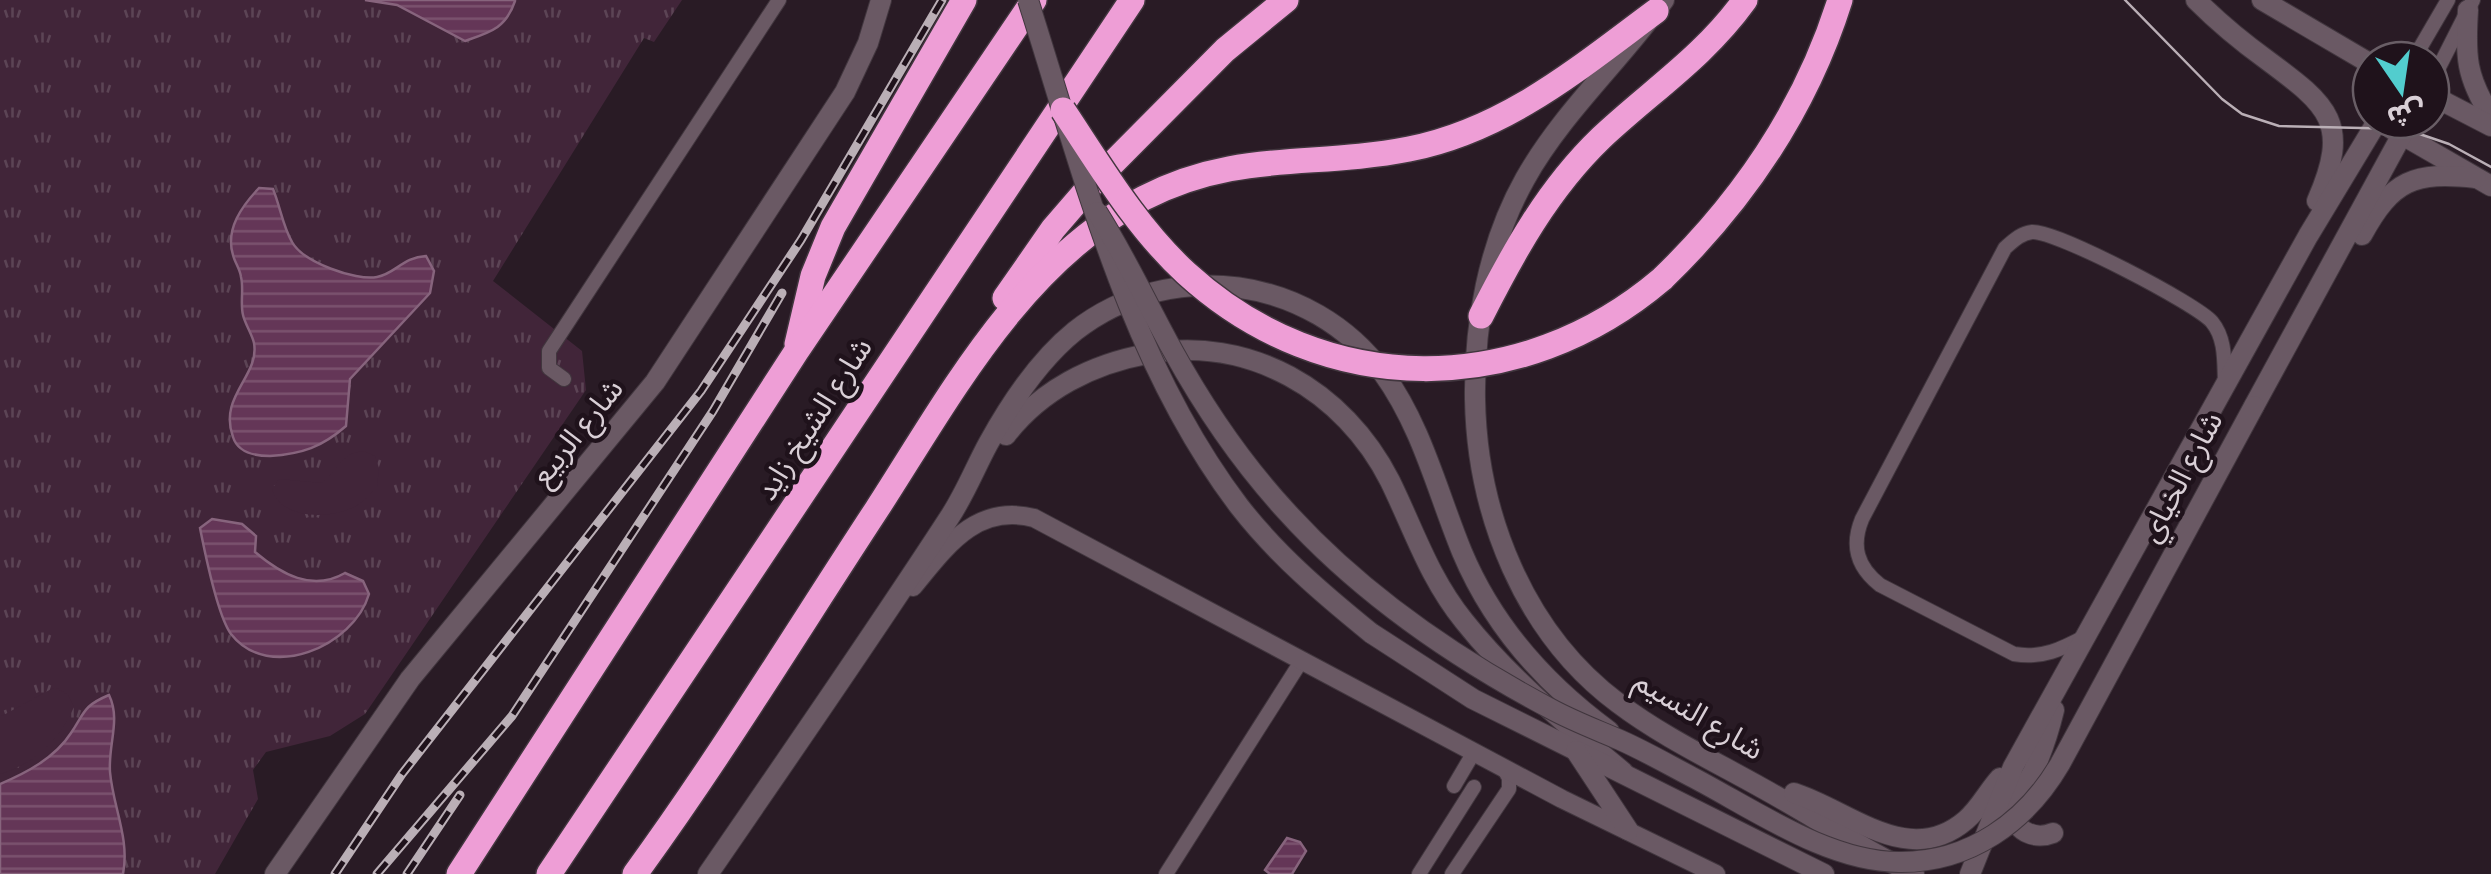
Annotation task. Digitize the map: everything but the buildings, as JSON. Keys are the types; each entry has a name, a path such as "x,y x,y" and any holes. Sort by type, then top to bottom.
{"highway":[{"path":"796,352 805,300 832,228 964,0"},
{"name":"شارع الشيخ زايد","path":"459,874 796,352 1031,0"},
{"name":"شارع الشيخ زايد","path":"549,874 1132,0"},
{"path":"968,369 1001,303 1072,206 1226,50 1286,0"},
{"path":"1481,316 1526,232 1562,181 1602,138 1693,61 1746,0"},
{"path":"1064,110 1126,204 1184,272 1228,308 1328,355 1409,369 1492,364 1545,349 1595,327 1662,279 1716,222 1764,160 1803,93 1840,0"},
{"path":"635,874 666,833 968,369 1062,255 1102,223 1147,197 1194,177 1244,164 1407,150 1480,128 1548,91 1660,5"},
{"path":"649,874 666,833"}],"main road":[{"name":"شارع الربيع","path":"275,874 385,712 673,358 846,92 882,0"},
{"path":"1031,0 1097,212 1150,350 1213,468 1285,558 1371,632 1438,678 1522,725 1824,874"},
{"path":"2196,0 2238,39 2308,91 2329,120 2334,142 2331,166 2312,213 2308,236"},
{"path":"2262,0 2351,52"},
{"name":"شارع النسيم","path":"1660,5 1561,127 1524,180 1492,258 1481,316 1475,383 1479,451 1494,518 1532,608 1561,648 1615,701 1656,729 1914,874"},
{"path":"2471,5 2467,68 2491,116"},
{"path":"2451,105 2491,126"},
{"name":"شارع الخياي","path":"1970,874 2013,767 2308,236 2366,140"},
{"name":"شارع الخياي","path":"1622,741 1845,854 1903,862 1942,857 1978,844 2026,810 2050,780 2399,140"},
{"path":"2423,140 2484,182"},
{"path":"2312,299 2335,278 2378,206 2394,190 2425,176 2484,182"},
{"path":"1097,212 1136,274 1171,348 1205,406 1243,460 1310,536 1376,596 1469,662 1552,710 1622,741"},
{"path":"708,874 886,613 1006,416 1060,346 1107,310 1162,290 1201,284 1240,286 1297,303 1347,334 1374,362 1396,394 1427,454 1462,552 1497,618 1544,677 1622,741"},
{"path":"973,475 1031,407 1068,382 1110,363 1153,353 1198,351 1238,356 1288,374 1334,406 1363,439 1389,480 1433,578 1465,623 1548,708 1623,772"},
{"path":"2053,833 2029,835 2016,821 2015,808 2043,747 2060,683"},
{"path":"1574,749 1628,830"},
{"path":"1766,790 1796,794 1885,835 1917,840 1960,826 2013,767"}],"street":[{"path":"564,379 550,368 549,351 779,0"},
{"path":"2425,40 2448,0"},
{"path":"2451,44 2471,5"},
{"path":"2086,635 2052,653 2014,654 1880,585 1857,556 1862,519 2005,248 2030,232 2060,237 2194,307 2221,337 2225,386"},
{"path":"886,613 970,526 1001,514 1023,515 1044,522 1504,768 1716,874"},
{"path":"1166,874 1302,660"},
{"path":"1454,786 1474,752"},
{"path":"1452,874 1509,789 1504,768"},
{"path":"1419,874 1474,787"},
{"path":"1847,836 1867,874"}],"green space":[{"path":"0,0 682,0 654,42 644,38 493,281 582,351 586,390 365,714 330,736 266,752 253,770 258,799 215,874 0,874"},
{"path":"364,451 375,456 379,468 377,487 349,509 323,515 297,512 277,499 272,489 279,479 322,483 345,458"},
{"path":"55,687 68,695 74,707 61,730 35,757 0,774 0,717"}],"shaded area":[{"path":"365,0 515,1 496,28 465,41 397,5"},
{"path":"259,188 273,189 292,242 318,263 356,276 377,277 411,259 426,256 434,271 430,293 350,379 346,426 311,448 270,456 239,447 230,423 235,398 254,355 254,343 243,315 242,282 231,236 241,210"},
{"path":"212,519 242,524 256,536 255,552 297,578 321,581 345,573 363,581 369,594 360,613 329,642 309,652 266,656 247,648 226,625 212,583 200,528"},
{"path":"109,695 114,723 110,772 123,836 123,874 0,874 0,784 48,757 64,742 89,706"},
{"path":"1287,838 1300,842 1306,851 1292,874 1270,874 1265,870"}],"tram line":[{"path":"2125,0 2222,99 2242,114 2279,126 2405,129 2449,144 2491,167"}],"railway":[{"path":"335,874 402,774 701,391 801,240 942,0"},
{"path":"377,874 512,716 713,411 782,293"},
{"path":"407,874 460,795"}]}
